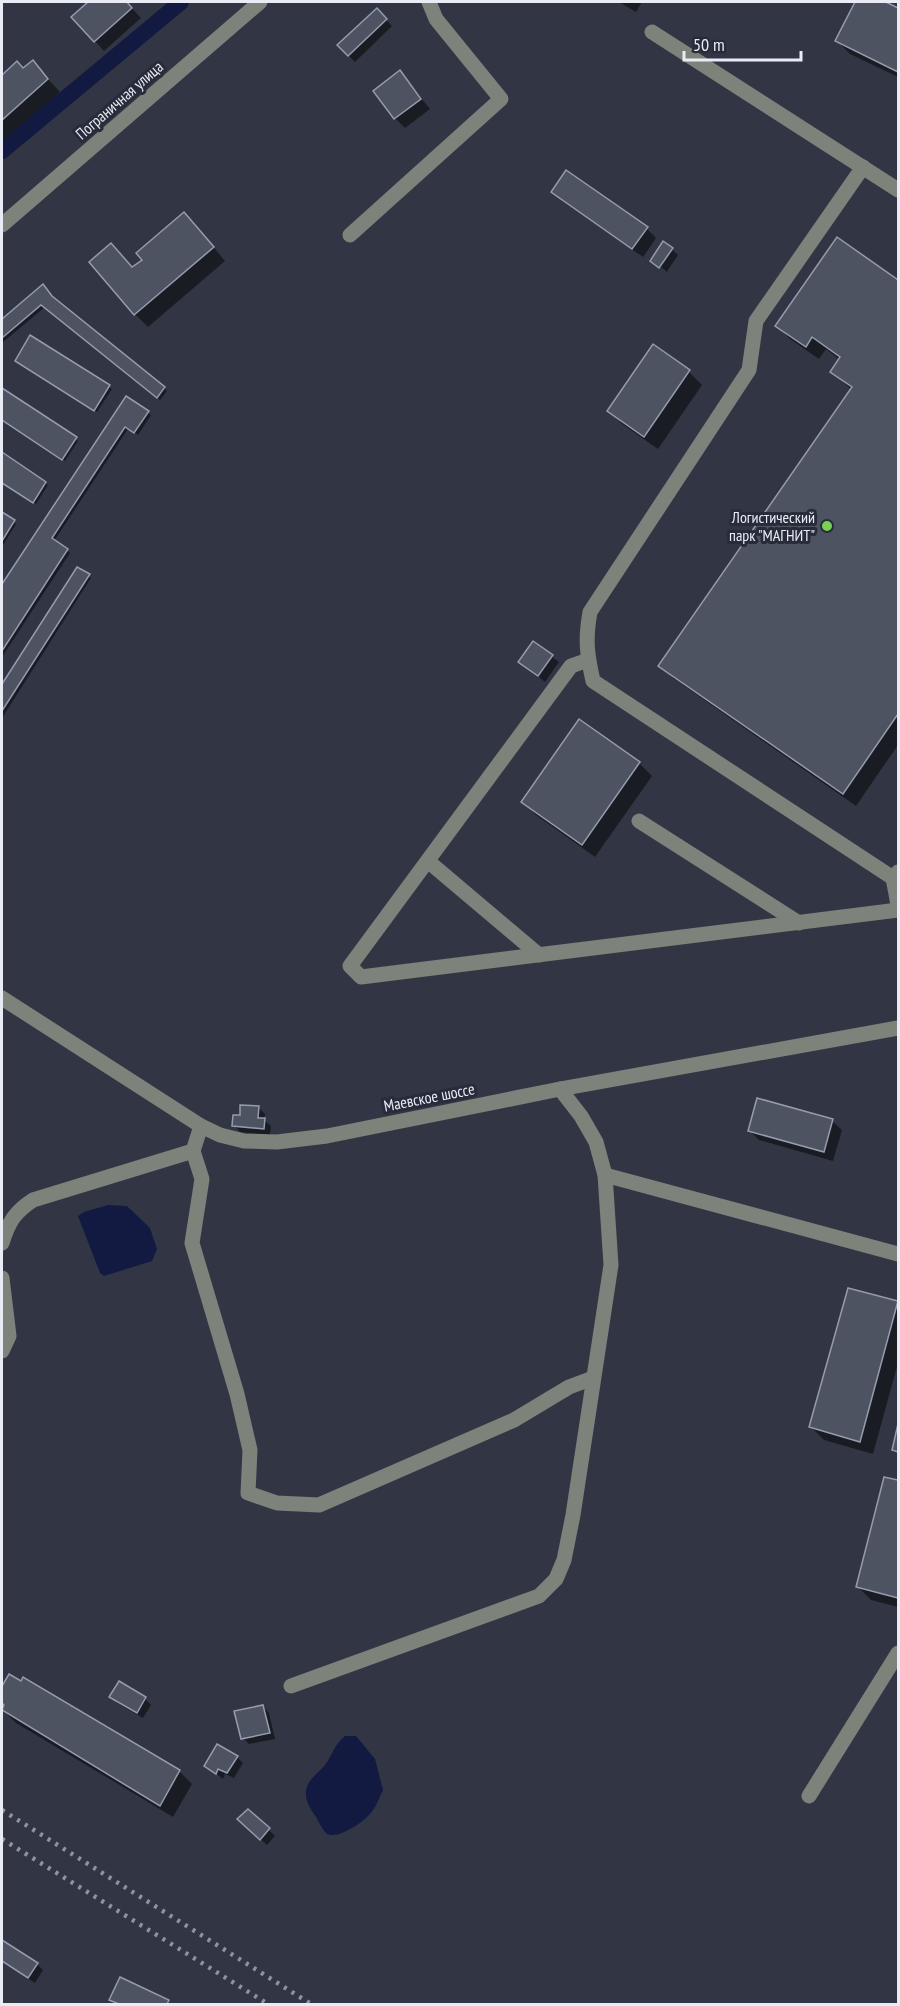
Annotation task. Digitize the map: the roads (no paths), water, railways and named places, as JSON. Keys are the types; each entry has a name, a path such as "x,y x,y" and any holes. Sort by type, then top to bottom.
{"street":[{"name":"Пограничная улица","path":"2,225 260,2"},
{"path":"350,235 501,99 436,19 429,2"},
{"path":"652,32 898,190"},
{"path":"863,167 756,321 749,370 590,612 586,636 593,681 896,875 898,905"},
{"path":"588,660 571,666 429,862 350,966 361,977 898,910"},
{"path":"639,821 799,923"},
{"path":"429,862 539,955"},
{"name":"Маевское шоссе","path":"2,998 201,1126 220,1135 244,1142 277,1142 327,1136 560,1089 898,1028"},
{"path":"291,1686 539,1596 556,1579 564,1560 573,1515 611,1265 605,1175 596,1142 581,1116 560,1089"},
{"path":"201,1126 193,1151 202,1179 192,1243 237,1394 250,1450 248,1493 277,1503 319,1505 514,1420 568,1387 593,1378"},
{"path":"2,1242 8,1224 20,1209 33,1200 193,1151"},
{"path":"605,1175 898,1254"},
{"path":"2,1278 9,1336 2,1351"},
{"path":"809,1796 898,1653"}],"water":[{"path":"108,1205 127,1206 150,1228 157,1249 152,1261 104,1276 100,1273 78,1216"},
{"path":"345,1736 356,1736 375,1759 383,1790 374,1809 366,1818 349,1830 330,1835 326,1833 310,1808 306,1792 311,1779 324,1766"}],"waterway":[{"path":"2,151 181,2"}],"railway":[{"path":"2,1810 311,2004"},
{"path":"2,1839 268,2004"}],"place":[{"name":"Логистический парк \"МАГНИТ\"","path":"827,526"}]}
